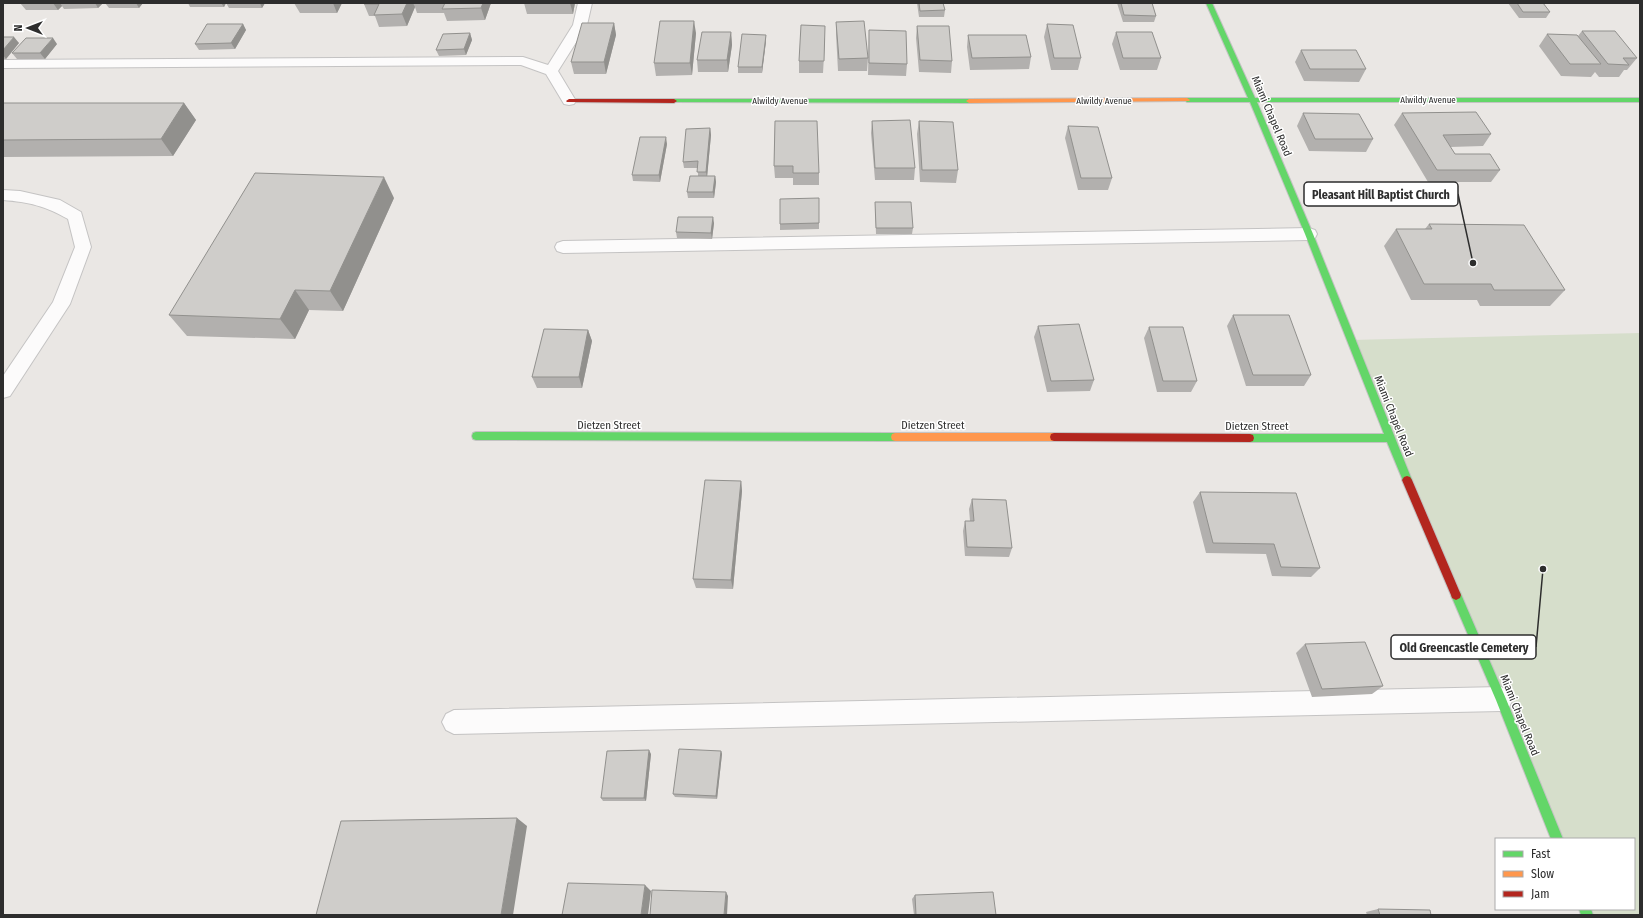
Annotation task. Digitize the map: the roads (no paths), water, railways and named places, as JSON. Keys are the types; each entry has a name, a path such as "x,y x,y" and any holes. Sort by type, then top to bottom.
{"street":[{"name":"Miami Chapel Road","path":"1209,3 1253,101 1309,234 1390,438 1501,699 1557,838"},
{"name":"Alwildy Avenue","path":"569,101 1640,100"},
{"name":"Dietzen Street","path":"476,436 1390,438"}],"lane":[{"path":"551,71 580,25 585,3"},
{"path":"3,64 523,61 551,71 569,101"},
{"path":"3,195 20,196 54,204 75,216 83,247 61,304 3,391"},
{"path":"563,247 1309,234"},
{"path":"454,722 1501,699"}],"place":[{"name":"Pleasant Hill Baptist Church","path":"1473,263"},
{"name":"Old Greencastle Cemetery","path":"1543,569"}]}
